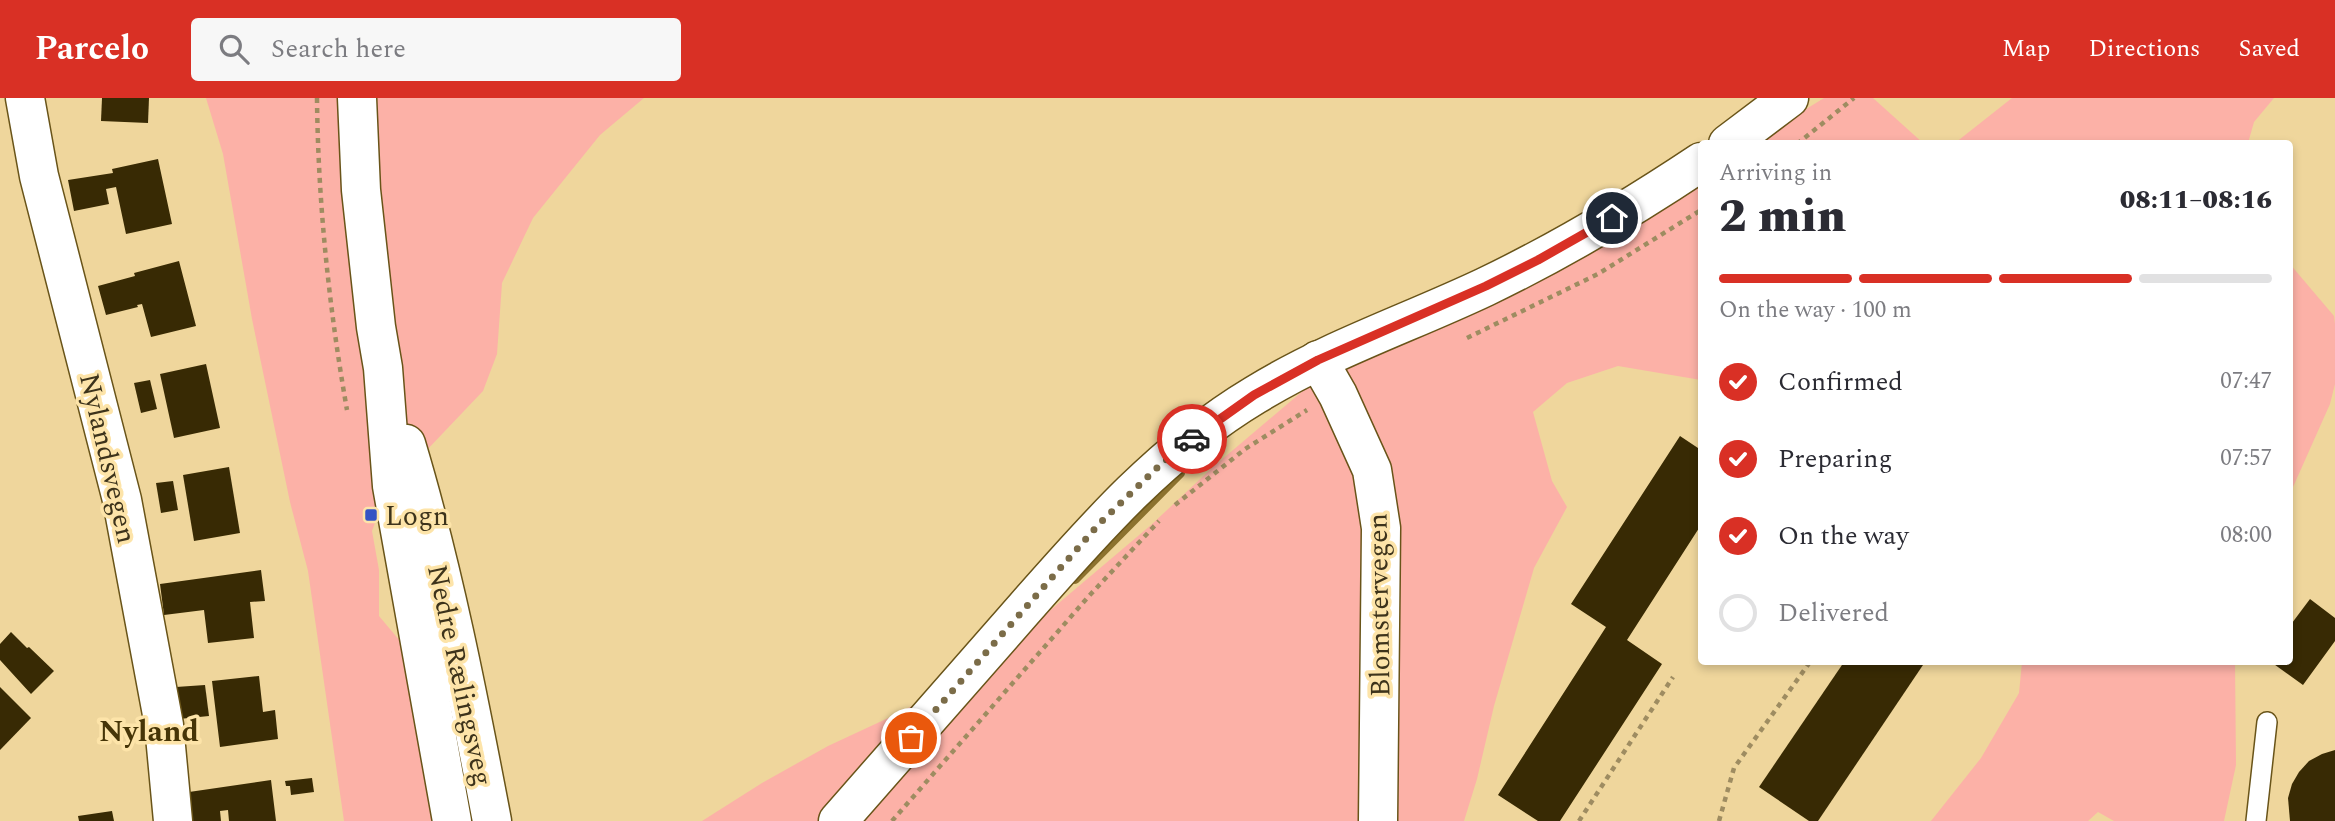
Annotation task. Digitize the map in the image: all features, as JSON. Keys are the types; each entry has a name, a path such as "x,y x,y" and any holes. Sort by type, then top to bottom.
{"main road":[{"name":"Nylandsvegen","path":"25,98 38,176 122,500 163,725 173,821"},
{"name":"Nedre Rælingsveg","path":"357,98 368,259 383,368 392,486 452,821"},
{"path":"1733,140 1789,98"},
{"path":"838,821 1082,543 1128,495 1197,435 1254,395 1318,360 1443,306 1538,260 1619,214 1698,164"},
{"name":"Blomstervegen","path":"1318,360 1338,395 1372,470 1381,528 1378,821"},
{"name":"Nedre Rælingsveg","path":"383,368 418,484 437,559 492,821"}],"lane":[{"path":"2256,821 2267,722"}],"path":[{"path":"1802,140 1854,98"},
{"path":"892,821 1089,596 1158,522 1196,487 1245,449 1309,409"},
{"path":"1719,821 1734,768 1808,665"},
{"path":"1579,821 1673,677"}],"shaded area":[{"path":"206,98 644,98 600,135 533,218 502,283 497,354 483,391 386,493 372,531 379,570 379,616 421,666 492,821 344,821 308,571 290,502 252,319 223,154"},
{"path":"1824,98 1873,98 1920,140 1756,140"},
{"path":"2012,98 2274,98 2254,122 2249,140 1959,140"},
{"path":"1698,176 1698,379 1618,366 1567,383 1533,412 1552,481 1567,507 1534,568 1464,821 702,821 828,746 899,713 962,679 1014,641 1350,351"},
{"path":"2293,268 2334,316 2335,384 2330,404 2293,487"},
{"path":"2022,665 2235,665 2236,765 2224,821 2114,821 2098,812 2088,821 1931,821 1981,758 2019,693"}],"building":[{"path":"102,98 149,98 148,123 101,121"},
{"path":"158,159 172,224 126,234 116,187 106,189 109,204 74,211 68,180 113,173 112,169"},
{"path":"179,261 196,326 151,337 142,304 106,315 98,286"},
{"path":"206,364 220,428 174,438 160,374"},
{"path":"150,380 157,409 141,413 134,383"},
{"path":"1680,436 1698,448 1698,530 1627,640 1662,664 1560,821 1538,821 1498,795 1606,627 1571,604"},
{"path":"229,467 240,533 194,541 183,475"},
{"path":"173,481 178,510 161,513 156,483"},
{"path":"261,570 265,601 250,602 254,638 208,643 204,610 164,615 160,584"},
{"path":"2310,599 2335,618 2335,641 2303,685 2275,665 2293,665 2293,622"},
{"path":"11,632 54,671 31,694 0,660 0,644"},
{"path":"1842,665 1923,665 1818,821 1809,821 1759,787"},
{"path":"259,676 263,712 275,710 278,739 220,747 212,681"},
{"path":"205,685 209,716 179,719 176,687"},
{"path":"0,687 31,718 0,750"},
{"path":"2335,750 2335,821 2290,821 2288,798 2299,772 2309,761"},
{"path":"312,778 314,792 291,795 290,786 286,786 285,781"},
{"path":"271,780 276,821 229,821 228,810 220,811 221,821 193,821 189,792"},
{"path":"112,811 114,821 79,821 78,816"}],"waterway":[{"path":"1075,579 1180,473"}],"way so far":[{"path":"911,738 1099,524 1160,465 1192,439"}],"place":[{"name":"Logn","path":"371,515"}],"district":[{"name":"Nyland","path":"149,731"}],"route":[{"path":"1192,439 1254,395 1318,360 1486,286 1612,218"}]}
